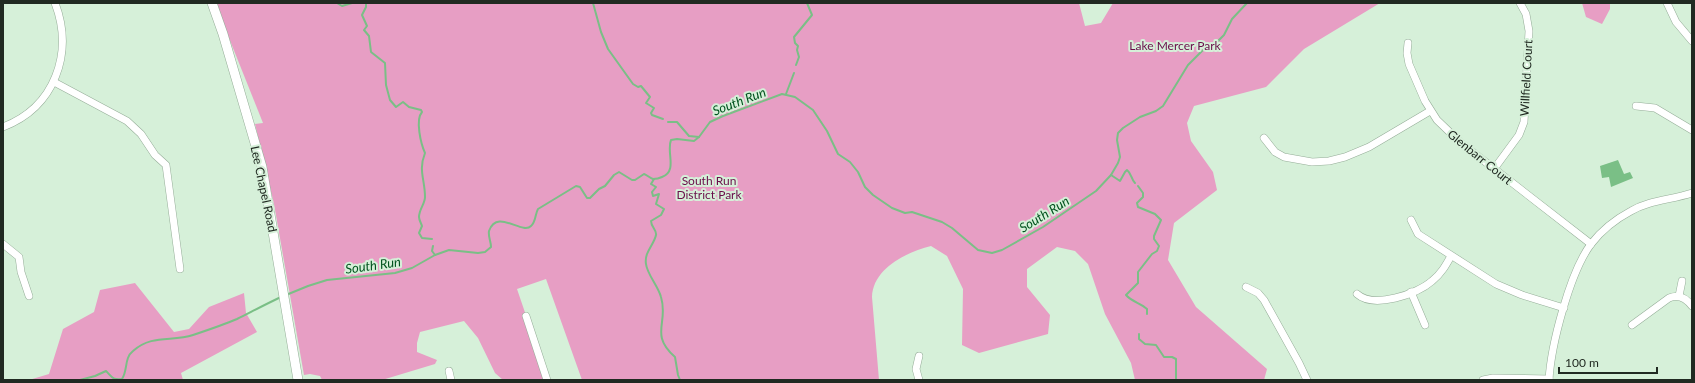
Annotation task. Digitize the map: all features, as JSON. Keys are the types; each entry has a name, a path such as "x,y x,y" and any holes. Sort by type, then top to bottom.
{"main road":[{"name":"Lee Chapel Road","path":"212,3 223,34 262,167 298,380"}],"street":[{"path":"3,127 22,117 34,108 54,82 61,59 63,41 61,23 55,3"},
{"name":"Willfield Court","path":"1494,169 1519,135 1524,122 1529,31 1526,14 1520,3"},
{"path":"1667,3 1676,22 1692,41"},
{"name":"Glenbarr Court","path":"1408,43 1408,61 1430,111 1451,135 1591,244"},
{"path":"54,82 127,121 140,134 155,155 166,165 180,270"},
{"path":"1636,106 1655,108 1692,130"},
{"path":"1264,138 1275,152 1284,157 1312,162 1329,161 1345,157 1369,147 1390,133 1430,111"},
{"path":"1484,380 1493,378 1549,380 1553,353 1564,308 1575,274 1591,244 1614,221 1632,210 1654,202 1692,193"},
{"path":"1410,220 1418,234 1507,290 1564,308"},
{"path":"3,244 19,257 21,272 29,296"},
{"path":"1357,294 1363,299 1384,300 1411,292 1428,284 1435,278 1451,256"},
{"path":"1679,296 1682,281"},
{"path":"1246,287 1258,293 1264,300 1307,380"},
{"path":"1411,292 1425,325"},
{"path":"1632,325 1669,298 1679,296 1688,301 1692,306"},
{"path":"526,316 548,380"},
{"path":"919,356 916,369 919,380"},
{"path":"449,371 451,380"}],"green space":[{"path":"215,3 1079,3 1085,26 1101,23 1113,3 1380,3 1304,49 1266,87 1194,106 1187,123 1191,141 1213,172 1217,190 1174,223 1168,260 1196,307 1267,369 1264,380 1135,380 1131,363 1105,314 1088,264 1075,251 1057,247 1027,269 1027,287 1050,315 1048,334 979,353 962,345 963,289 947,256 931,246 912,252 893,263 878,278 874,287 872,297 879,380 582,380 546,279 517,289 548,380 503,380 495,373 478,338 464,321 420,332 417,343 417,352 437,360 435,364 382,380 322,380 320,376 310,374 304,375 274,204 255,124 263,123"},
{"path":"1582,3 1610,3 1610,9 1602,24 1586,17"},
{"path":"135,283 174,332 189,329 209,307 244,293 246,313 257,332 181,373 183,380 29,380 49,374 63,329 94,312 100,290"}],"shaded area":[{"path":"1618,160 1624,174 1630,172 1633,178 1611,187 1609,177 1602,178 1600,166"}],"waterway":[{"path":"337,3 342,6 352,3"},
{"path":"366,3 366,7 362,15 367,26 364,30 369,36 371,52 385,63 386,85 390,100 396,107 403,102 409,107 421,110 422,112 419,126 420,138 425,153 422,165 425,197 419,214 419,219 422,226 419,233 422,238 432,239"},
{"path":"593,3 601,32 608,49 633,84 638,87 641,86 650,97 646,103 654,108 651,113 652,115 663,119"},
{"path":"796,65 799,57 797,50 798,46 795,43 794,37 812,15 807,3"},
{"name":"South Run","path":"286,295 327,280 395,273 412,268 435,255 449,250 478,253 485,252 491,247 489,231 493,225 498,222 510,223 527,228 534,222 538,209 576,186 580,187 587,198 590,198 619,172 632,180 635,180 644,174 653,179 662,177 667,174 671,166 671,140 677,139 694,141 699,137 710,122 782,94 795,97 813,110 827,131 838,154 850,162 858,172 865,187 873,195 892,208 905,213 912,212 942,222 952,228 978,250 992,253 1002,250 1043,227 1096,191 1111,175 1118,163 1120,157 1117,140 1118,133 1140,117 1156,111 1163,106 1188,65 1205,48 1215,44 1224,35 1232,19 1247,3"},
{"path":"786,94 794,73"},
{"path":"668,122 677,122 689,136 699,137"},
{"path":"1111,175 1120,181 1127,170 1135,183"},
{"path":"654,179 651,184 656,187 652,192 653,196 659,194 656,204 664,209 661,215 651,221 656,235 646,256 646,264 648,272 658,289 663,306 661,328 663,342 667,349 675,357 680,380"},
{"path":"1138,186 1143,193 1143,197 1137,203 1138,207 1155,214 1161,220 1154,236 1154,239 1159,246 1157,251 1152,254 1138,272 1138,283 1126,295 1147,309 1147,314"},
{"path":"433,246 432,251 435,255"},
{"name":"South Run","path":"80,380 106,371 114,378 122,379 130,354 147,342 193,335 237,319 281,297"},
{"path":"1139,334 1139,339 1145,344 1156,345 1164,357 1172,357 1176,359 1176,380"}],"park label":[{"name":"Lake Mercer Park","path":"1175,45"},
{"name":"South Run District Park","path":"709,187"}]}
